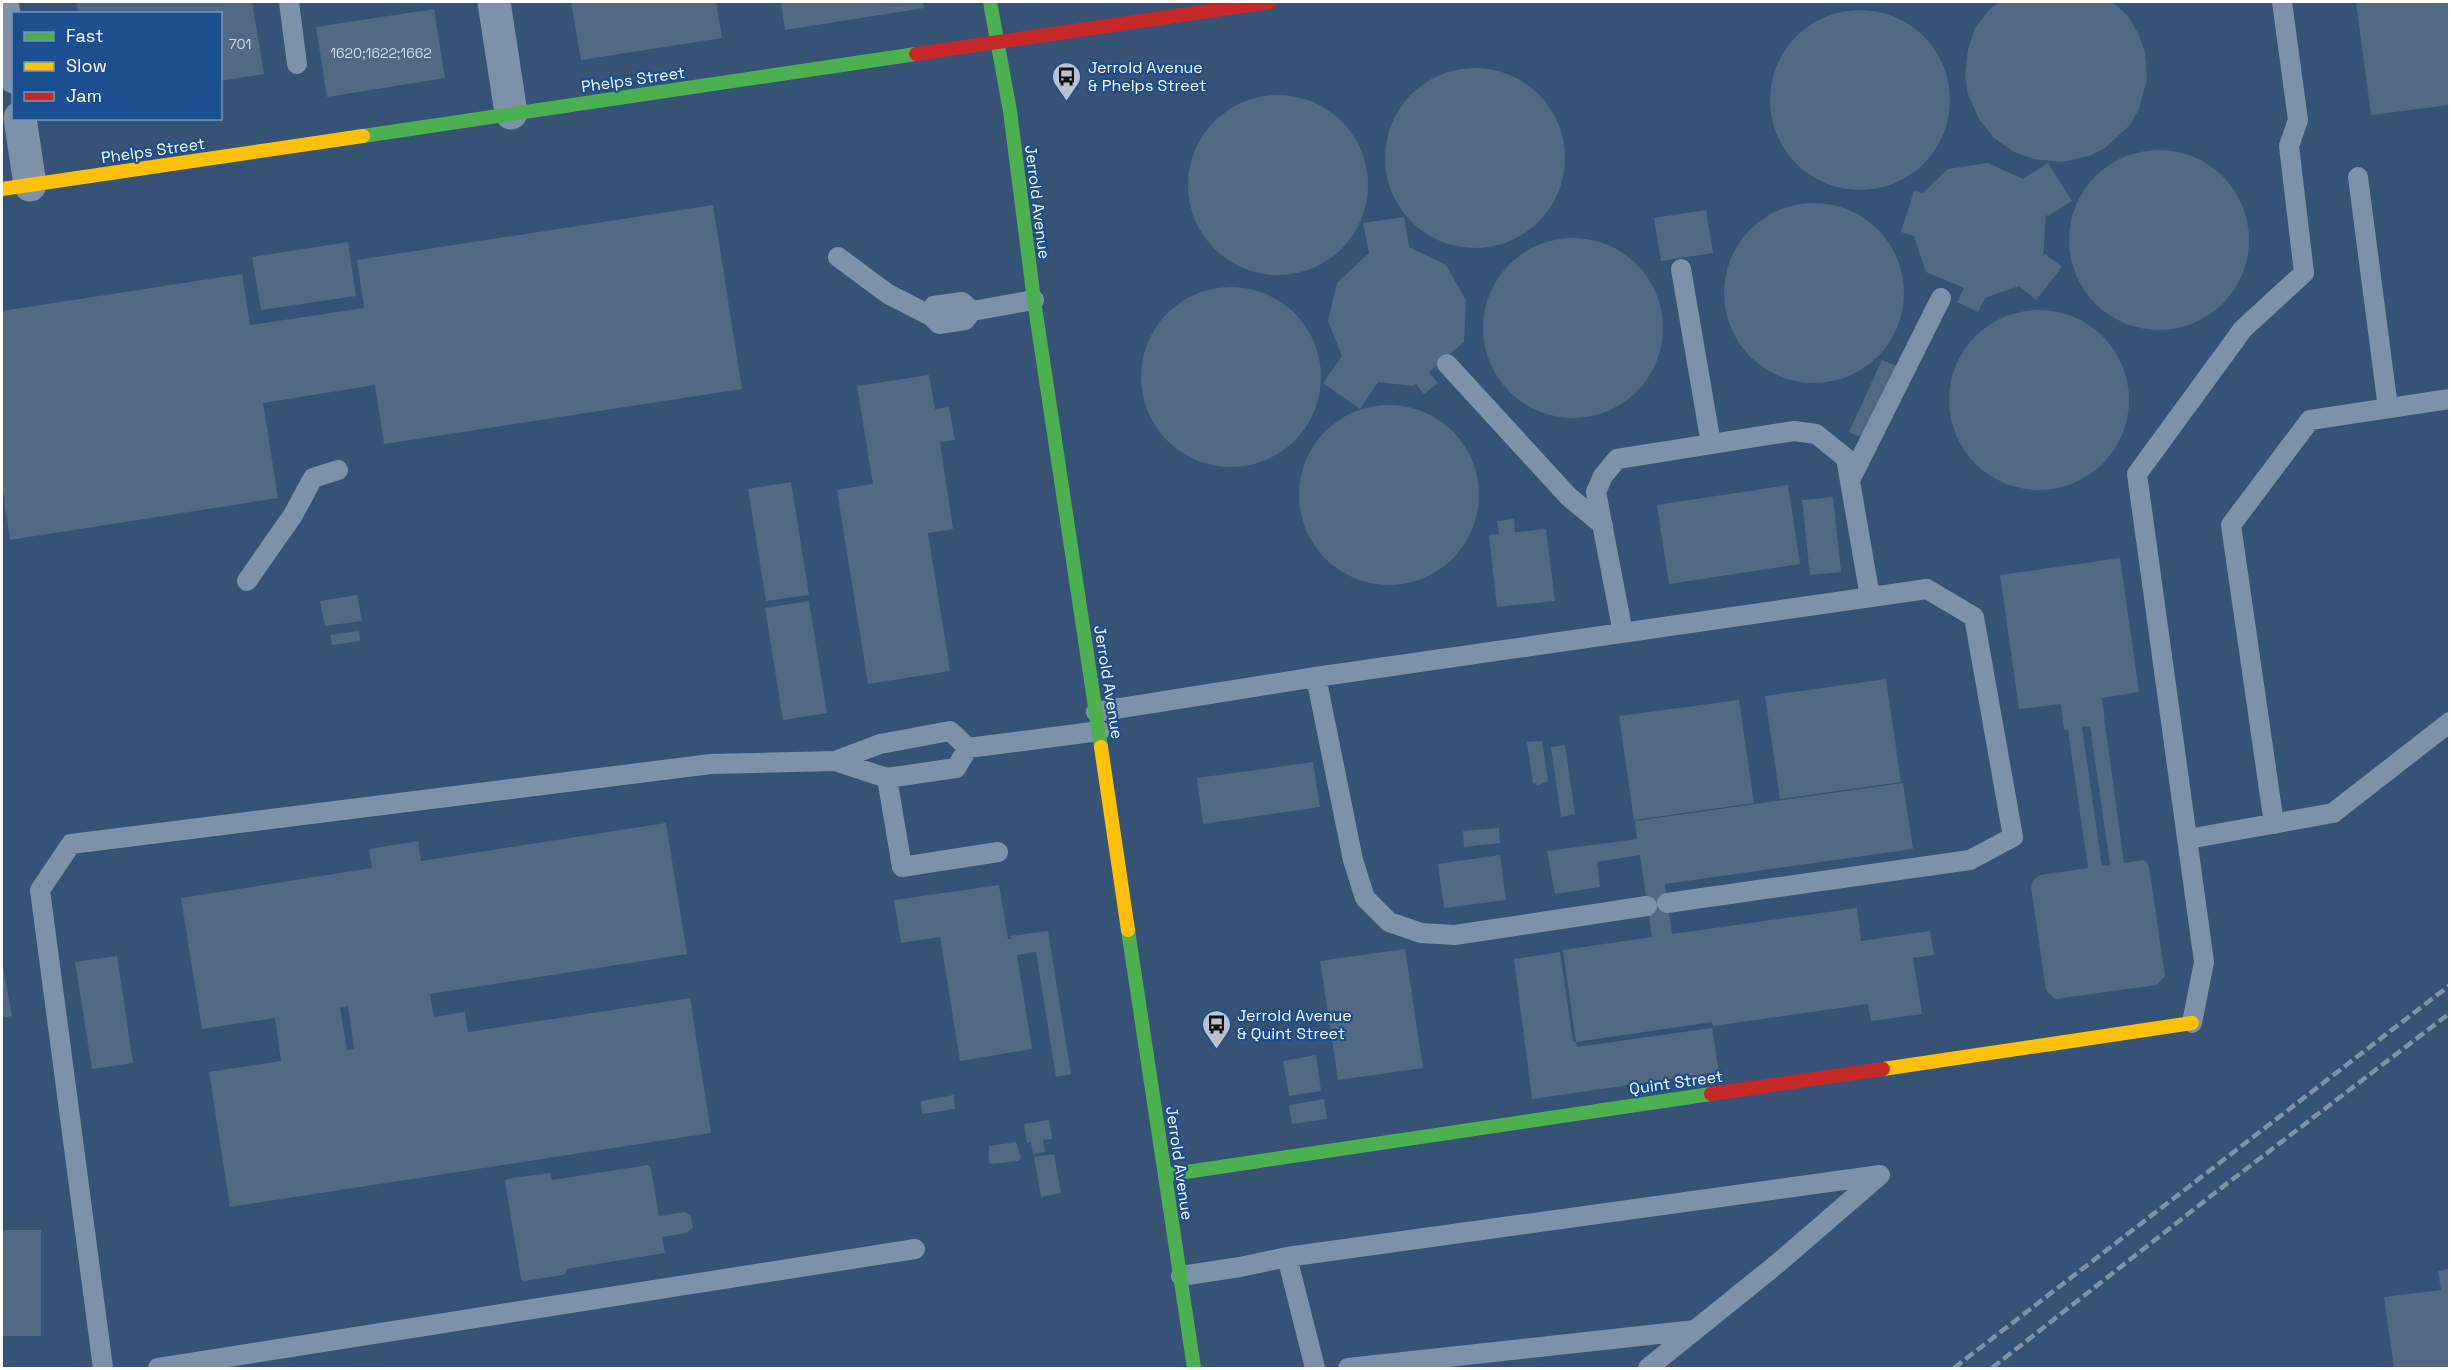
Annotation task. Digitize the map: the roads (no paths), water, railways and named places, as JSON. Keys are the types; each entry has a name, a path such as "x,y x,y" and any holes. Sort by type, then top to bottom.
{"street":[{"path":"2,2 12,64"},
{"path":"494,2 511,113"},
{"name":"Jerrold Avenue","path":"990,2 1010,111 1034,300 1194,1368"},
{"name":"Phelps Street","path":"16,187 1270,2"},
{"path":"16,187 20,120"},
{"name":"Quint Street","path":"1166,1175 2192,1023"}],"lane":[{"path":"289,2 297,64"},
{"path":"2192,1023 2204,962 2138,474 2243,329 2304,273 2289,146 2298,120 2282,2"},
{"path":"2358,177 2388,408"},
{"path":"837,257 888,294 931,316 939,324 965,320 972,311 1034,300"},
{"path":"1682,269 1711,444"},
{"path":"1850,480 1941,298"},
{"path":"1447,364 1569,497 1603,525"},
{"path":"2274,824 2231,525 2310,420 2450,399"},
{"path":"1623,633 1596,492 1603,476 1617,459 1794,431 1816,434 1846,458 1870,597"},
{"path":"247,580 293,515 313,478 338,470"},
{"path":"103,1368 40,890 71,844 711,764 835,761 887,777 956,768 968,748 1316,677 1927,589 1974,617 2013,837 1970,860 1667,903"},
{"path":"1316,677 1356,870 1365,898 1389,922 1421,933 1455,934 1647,906"},
{"path":"2188,839 2333,813 2450,722"},
{"path":"835,761 880,744 950,730 968,748"},
{"path":"887,777 902,867 998,852"},
{"path":"1181,1276 1287,1257 1880,1175 1648,1368"},
{"path":"158,1368 915,1249"},
{"path":"1287,1257 1315,1368"},
{"path":"1348,1368 1695,1330"}],"railway":[{"path":"1954,1368 2450,985"},
{"path":"1992,1368 2216,1192 2450,1013"}],"place":[{"name":"Jerrold Avenue & Phelps Street","path":"1067,102"},
{"name":"Jerrold Avenue & Quint Street","path":"1216,1050"}]}
